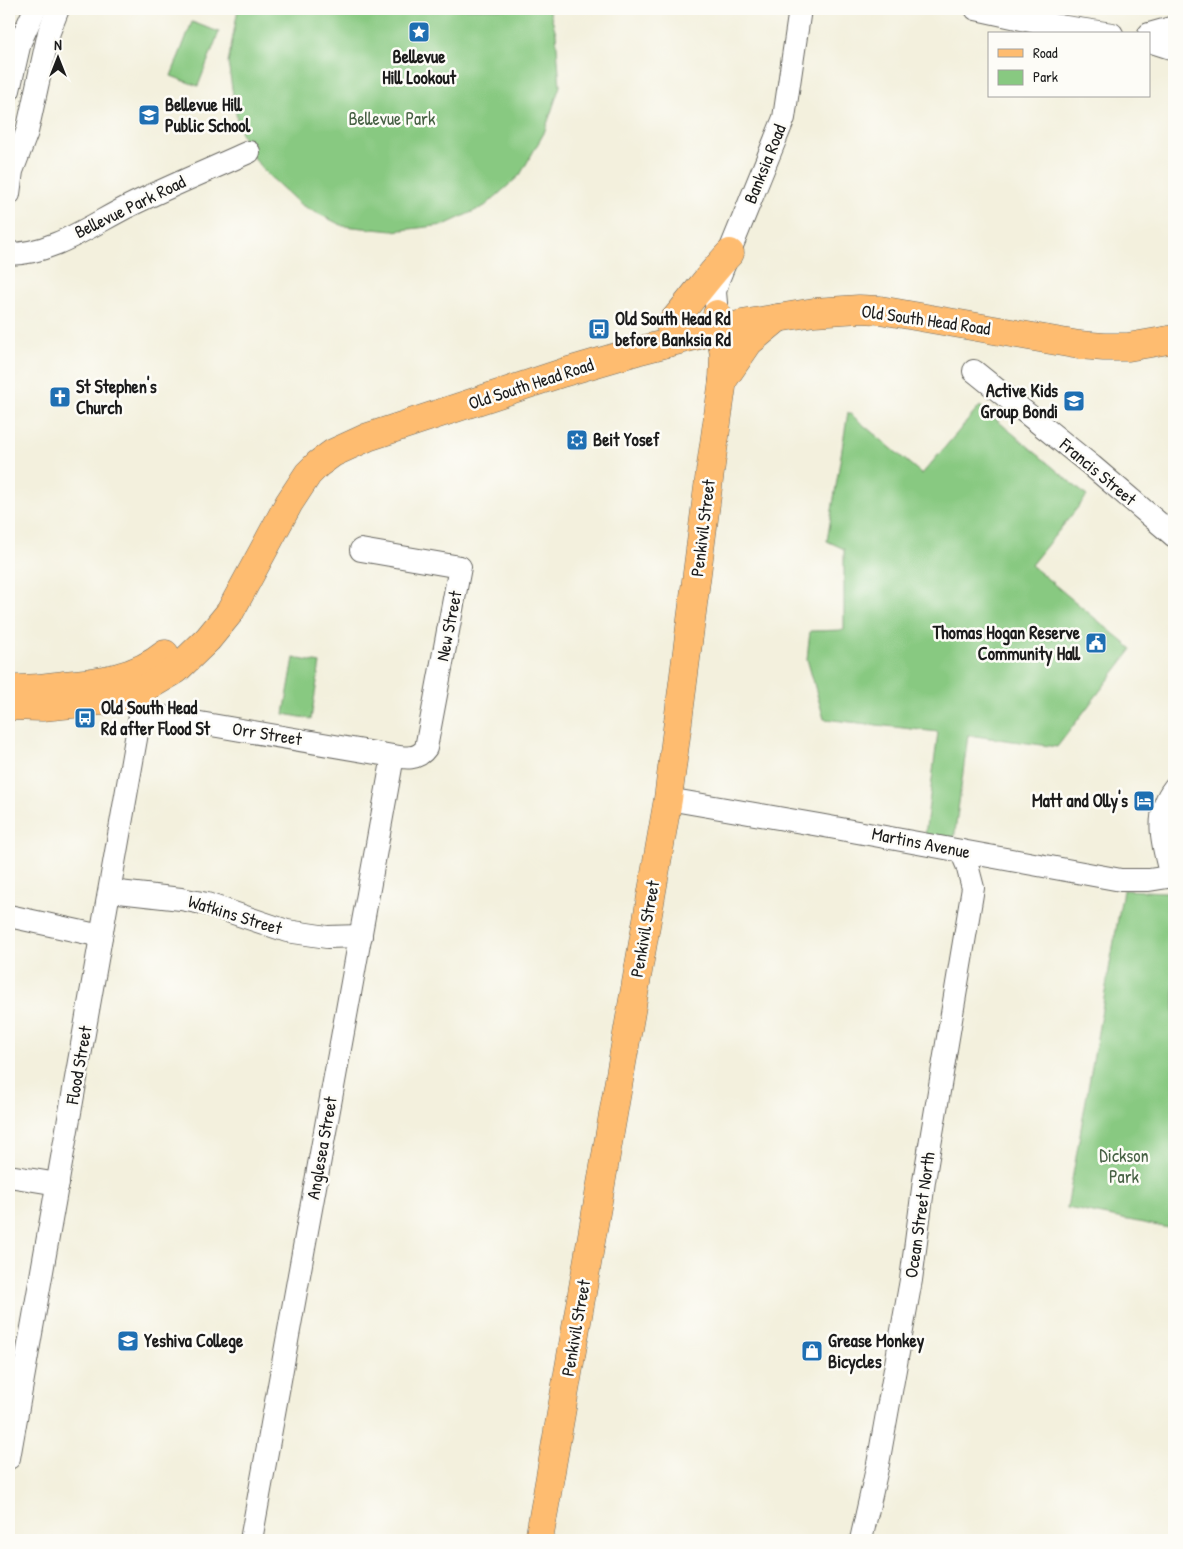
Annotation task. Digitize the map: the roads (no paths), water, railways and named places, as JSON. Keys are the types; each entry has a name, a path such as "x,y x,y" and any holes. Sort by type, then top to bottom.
{"main road":[{"path":"670,325 690,302 701,285 730,253"},
{"name":"Old South Head Road","path":"9,706 23,707 94,702 140,693 187,661 230,612 289,503 302,483 318,464 333,453 376,434 562,372 718,322 804,298 859,294 884,296 1099,332 1133,332 1174,323"},
{"name":"Old South Head Road","path":"140,693 153,664 193,630 216,602 290,470 307,452 322,441 343,430 388,412 539,362 670,325 859,309 903,314 1079,345 1128,347 1174,339"},
{"path":"723,380 749,342 779,317"},
{"name":"Penkivil Street","path":"539,1540 668,799 723,380 724,355 718,322"},
{"name":"Old South Head Road","path":"9,688 27,689 117,678 140,693"}],"street":[{"path":"9,90 13,44 35,9"},
{"path":"9,194 10,165 29,124 49,32 58,9"},
{"name":"Banksia Road","path":"718,322 716,287 784,118 800,9"},
{"path":"976,9 1045,24 1099,32"},
{"path":"1150,34 1174,27"},
{"path":"1174,31 1174,40"},
{"path":"1150,41 1174,49"},
{"path":"13,44 44,55"},
{"name":"Bellevue Park Road","path":"9,254 25,254 45,248 130,205 248,152"},
{"name":"Francis Street","path":"974,371 1092,466 1174,536"},
{"name":"New Street","path":"361,550 460,567 426,748 422,754 415,757 393,756"},
{"name":"Orr Street","path":"140,693 159,716 393,756"},
{"name":"Flood Street","path":"10,1446 110,890 140,693"},
{"name":"Anglesea Street","path":"251,1540 393,756"},
{"path":"1173,876 1163,846 1161,830 1162,812 1168,795 1174,788"},
{"name":"Martins Avenue","path":"668,799 1121,880 1149,880 1173,876"},
{"name":"Ocean Street North","path":"861,1540 878,1464 911,1280 924,1180 973,888 968,865 961,851"},
{"name":"Ocean Street North","path":"973,888 986,868 998,858"},
{"name":"Watkins Street","path":"110,890 207,904 287,931 327,937 361,936"},
{"path":"9,916 101,936"},
{"path":"9,1176 58,1184"}],"place":[{"name":"Bellevue Hill Lookout","path":"419,32"},
{"name":"Bellevue Hill Public School","path":"149,115"},
{"name":"Old South Head Rd before Banksia Rd","path":"599,329"},
{"name":"St Stephen's Church","path":"60,397"},
{"name":"Active Kids Group Bondi","path":"1074,401"},
{"name":"Beit Yosef","path":"577,440"},
{"name":"Thomas Hogan Reserve Community Hall","path":"1096,643"},
{"name":"Old South Head Rd after Flood St","path":"85,718"},
{"name":"Matt and Olly's","path":"1144,801"},
{"name":"Yeshiva College","path":"128,1341"},
{"name":"Grease Monkey Bicycles","path":"812,1351"}],"park label":[{"name":"Bellevue Park","path":"392,119"},
{"name":"Dickson Park","path":"1124,1166"}]}
